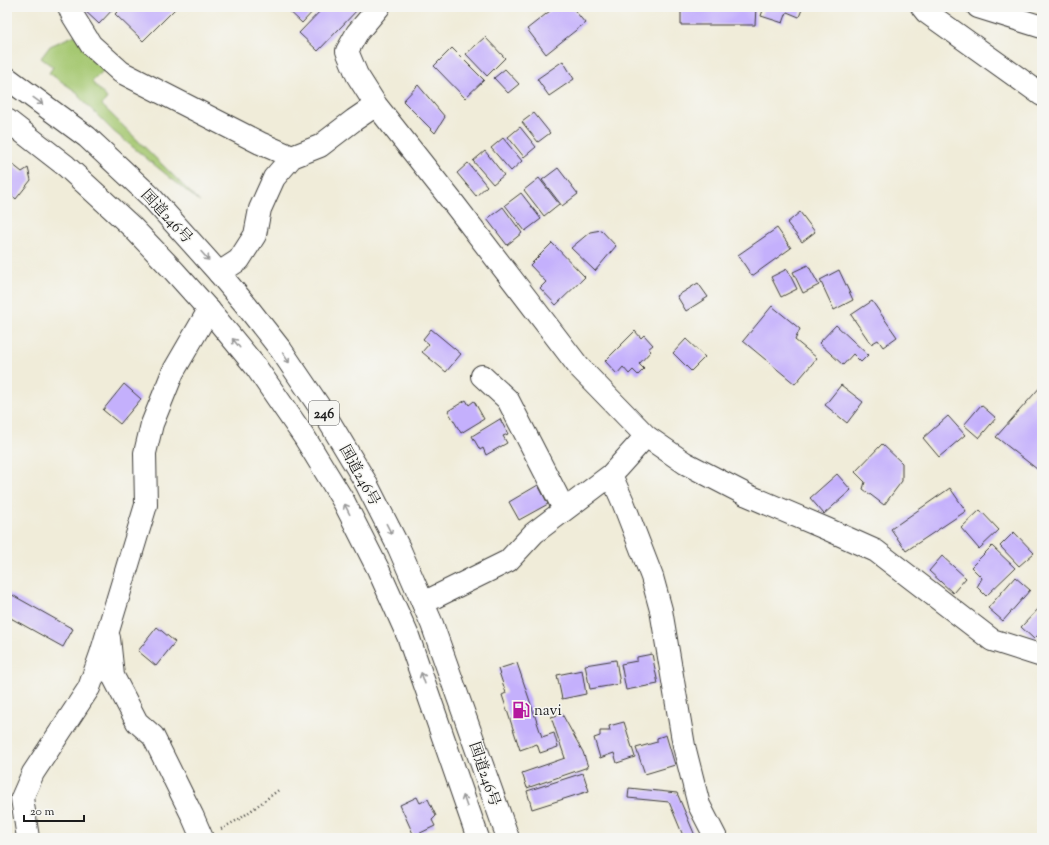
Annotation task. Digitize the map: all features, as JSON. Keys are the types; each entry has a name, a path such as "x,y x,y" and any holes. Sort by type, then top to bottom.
{"main road":[{"path":"70,7 73,16 91,45 121,72 260,143 292,157"},
{"path":"379,7 357,33 347,51 357,75 376,105 579,367 646,436 685,463 747,495 876,551 992,640 1042,656"},
{"path":"922,7 926,12 1042,95"},
{"path":"978,7 1042,27"},
{"name":"国道246号","path":"7,78 87,137 150,196 220,273 281,350 331,424 365,481 399,548 432,624 508,838"},
{"path":"220,273 239,260 255,235 260,209 274,178 292,157 320,146 376,105"},
{"name":"国道246号","path":"7,120 66,166 132,227 209,310 256,367 305,438 344,502 378,569 408,636 478,838"},
{"path":"28,838 22,798 34,773 89,688 109,629 146,505 145,453 152,424 173,372 209,310"},
{"path":"482,376 508,400 564,509"},
{"path":"423,603 508,561 534,533 611,475 646,436"},
{"path":"611,475 652,577 660,604 684,746 699,805 716,838"},
{"path":"109,629 113,676 137,722 153,736 192,815 210,835"}],"path":[{"path":"210,835 241,818 280,789"}],"green space":[{"path":"75,35 104,70 92,82 107,98 102,105 200,202 113,131 79,97 78,93 49,73 53,67 41,58 50,46"}],"building":[{"path":"81,7 115,7 99,24"},
{"path":"122,7 177,7 143,41 115,14"},
{"path":"285,7 317,7 302,23"},
{"path":"324,7 360,7 318,51 299,33"},
{"path":"555,7 572,7 585,23 546,54 527,29"},
{"path":"681,7 756,7 755,25 681,25"},
{"path":"764,7 803,7 799,17 787,12 783,23 761,16"},
{"path":"485,37 505,58 487,76 466,54"},
{"path":"452,48 484,80 465,98 434,66"},
{"path":"563,61 574,79 549,96 537,79"},
{"path":"505,69 519,84 508,93 494,78"},
{"path":"418,85 445,117 435,133 403,101"},
{"path":"534,113 550,133 538,142 522,122"},
{"path":"520,127 536,147 524,157 508,137"},
{"path":"503,138 522,161 511,171 491,148"},
{"path":"485,151 504,175 493,184 473,161"},
{"path":"7,160 22,172 28,168 31,180 16,199 7,191"},
{"path":"468,163 487,186 476,196 457,173"},
{"path":"558,168 578,194 562,206 542,180"},
{"path":"539,178 559,204 544,216 524,190"},
{"path":"521,193 541,219 525,231 505,205"},
{"path":"503,207 522,233 507,245 487,219"},
{"path":"800,212 815,232 802,242 787,223"},
{"path":"777,228 791,248 752,276 738,255"},
{"path":"601,230 616,246 595,271 571,248 590,232"},
{"path":"552,243 585,277 556,305 540,288 546,282 530,265"},
{"path":"808,265 819,285 803,293 793,272"},
{"path":"787,269 797,289 781,297 771,277"},
{"path":"839,270 853,300 834,310 820,280"},
{"path":"698,283 708,297 686,311 677,296"},
{"path":"872,301 897,337 883,347 878,340 871,344 851,315"},
{"path":"772,306 800,329 795,340 817,358 795,384 743,341"},
{"path":"836,325 868,355 861,362 853,354 843,365 819,343"},
{"path":"431,329 461,354 446,372 422,352 429,344 423,339"},
{"path":"635,331 641,338 644,335 653,345 648,349 651,351 639,364 644,369 638,375 633,370 629,374 623,367 617,374 605,361"},
{"path":"686,339 705,357 691,371 673,353"},
{"path":"124,384 141,399 120,424 103,410"},
{"path":"841,385 863,402 847,423 825,405"},
{"path":"1042,385 1042,473 996,437"},
{"path":"466,400 469,405 474,401 484,419 461,433 448,411"},
{"path":"981,405 996,418 979,438 964,425"},
{"path":"948,416 965,435 939,457 923,438"},
{"path":"500,419 508,434 503,436 507,443 486,455 483,448 480,450 472,436"},
{"path":"882,444 902,463 902,481 884,505 863,489 865,482 855,472"},
{"path":"837,474 851,490 824,514 810,498"},
{"path":"538,485 548,504 519,520 509,502"},
{"path":"950,488 966,511 906,551 891,529"},
{"path":"980,510 999,530 979,549 961,528"},
{"path":"1014,532 1034,553 1019,566 1000,546"},
{"path":"992,546 1015,568 986,596 977,587 982,578 971,567"},
{"path":"942,556 966,578 953,593 929,571"},
{"path":"1015,577 1030,590 1003,621 988,608"},
{"path":"7,592 73,629 63,647 7,616"},
{"path":"1042,605 1042,634 1040,633 1034,639 1021,627"},
{"path":"157,627 175,642 156,666 138,651"},
{"path":"652,654 658,684 626,690 621,664 637,661 637,657"},
{"path":"616,660 620,684 590,689 585,665"},
{"path":"517,663 542,737 554,733 558,747 540,753 537,744 520,750 502,695 506,693 498,669"},
{"path":"582,670 586,694 562,699 557,675"},
{"path":"562,714 583,752 588,767 527,788 522,773 565,758 551,717"},
{"path":"624,722 635,757 617,763 614,753 600,758 594,738 600,736 600,731 610,731 609,726"},
{"path":"666,735 675,765 645,774 636,748 657,742 657,738"},
{"path":"583,773 589,791 532,809 527,791"},
{"path":"629,788 677,793 696,838 684,838 669,802 628,798"},
{"path":"417,797 420,803 428,799 436,816 432,820 435,826 414,836 400,805"}],"place":[{"name":"navi","path":"521,710"}]}
